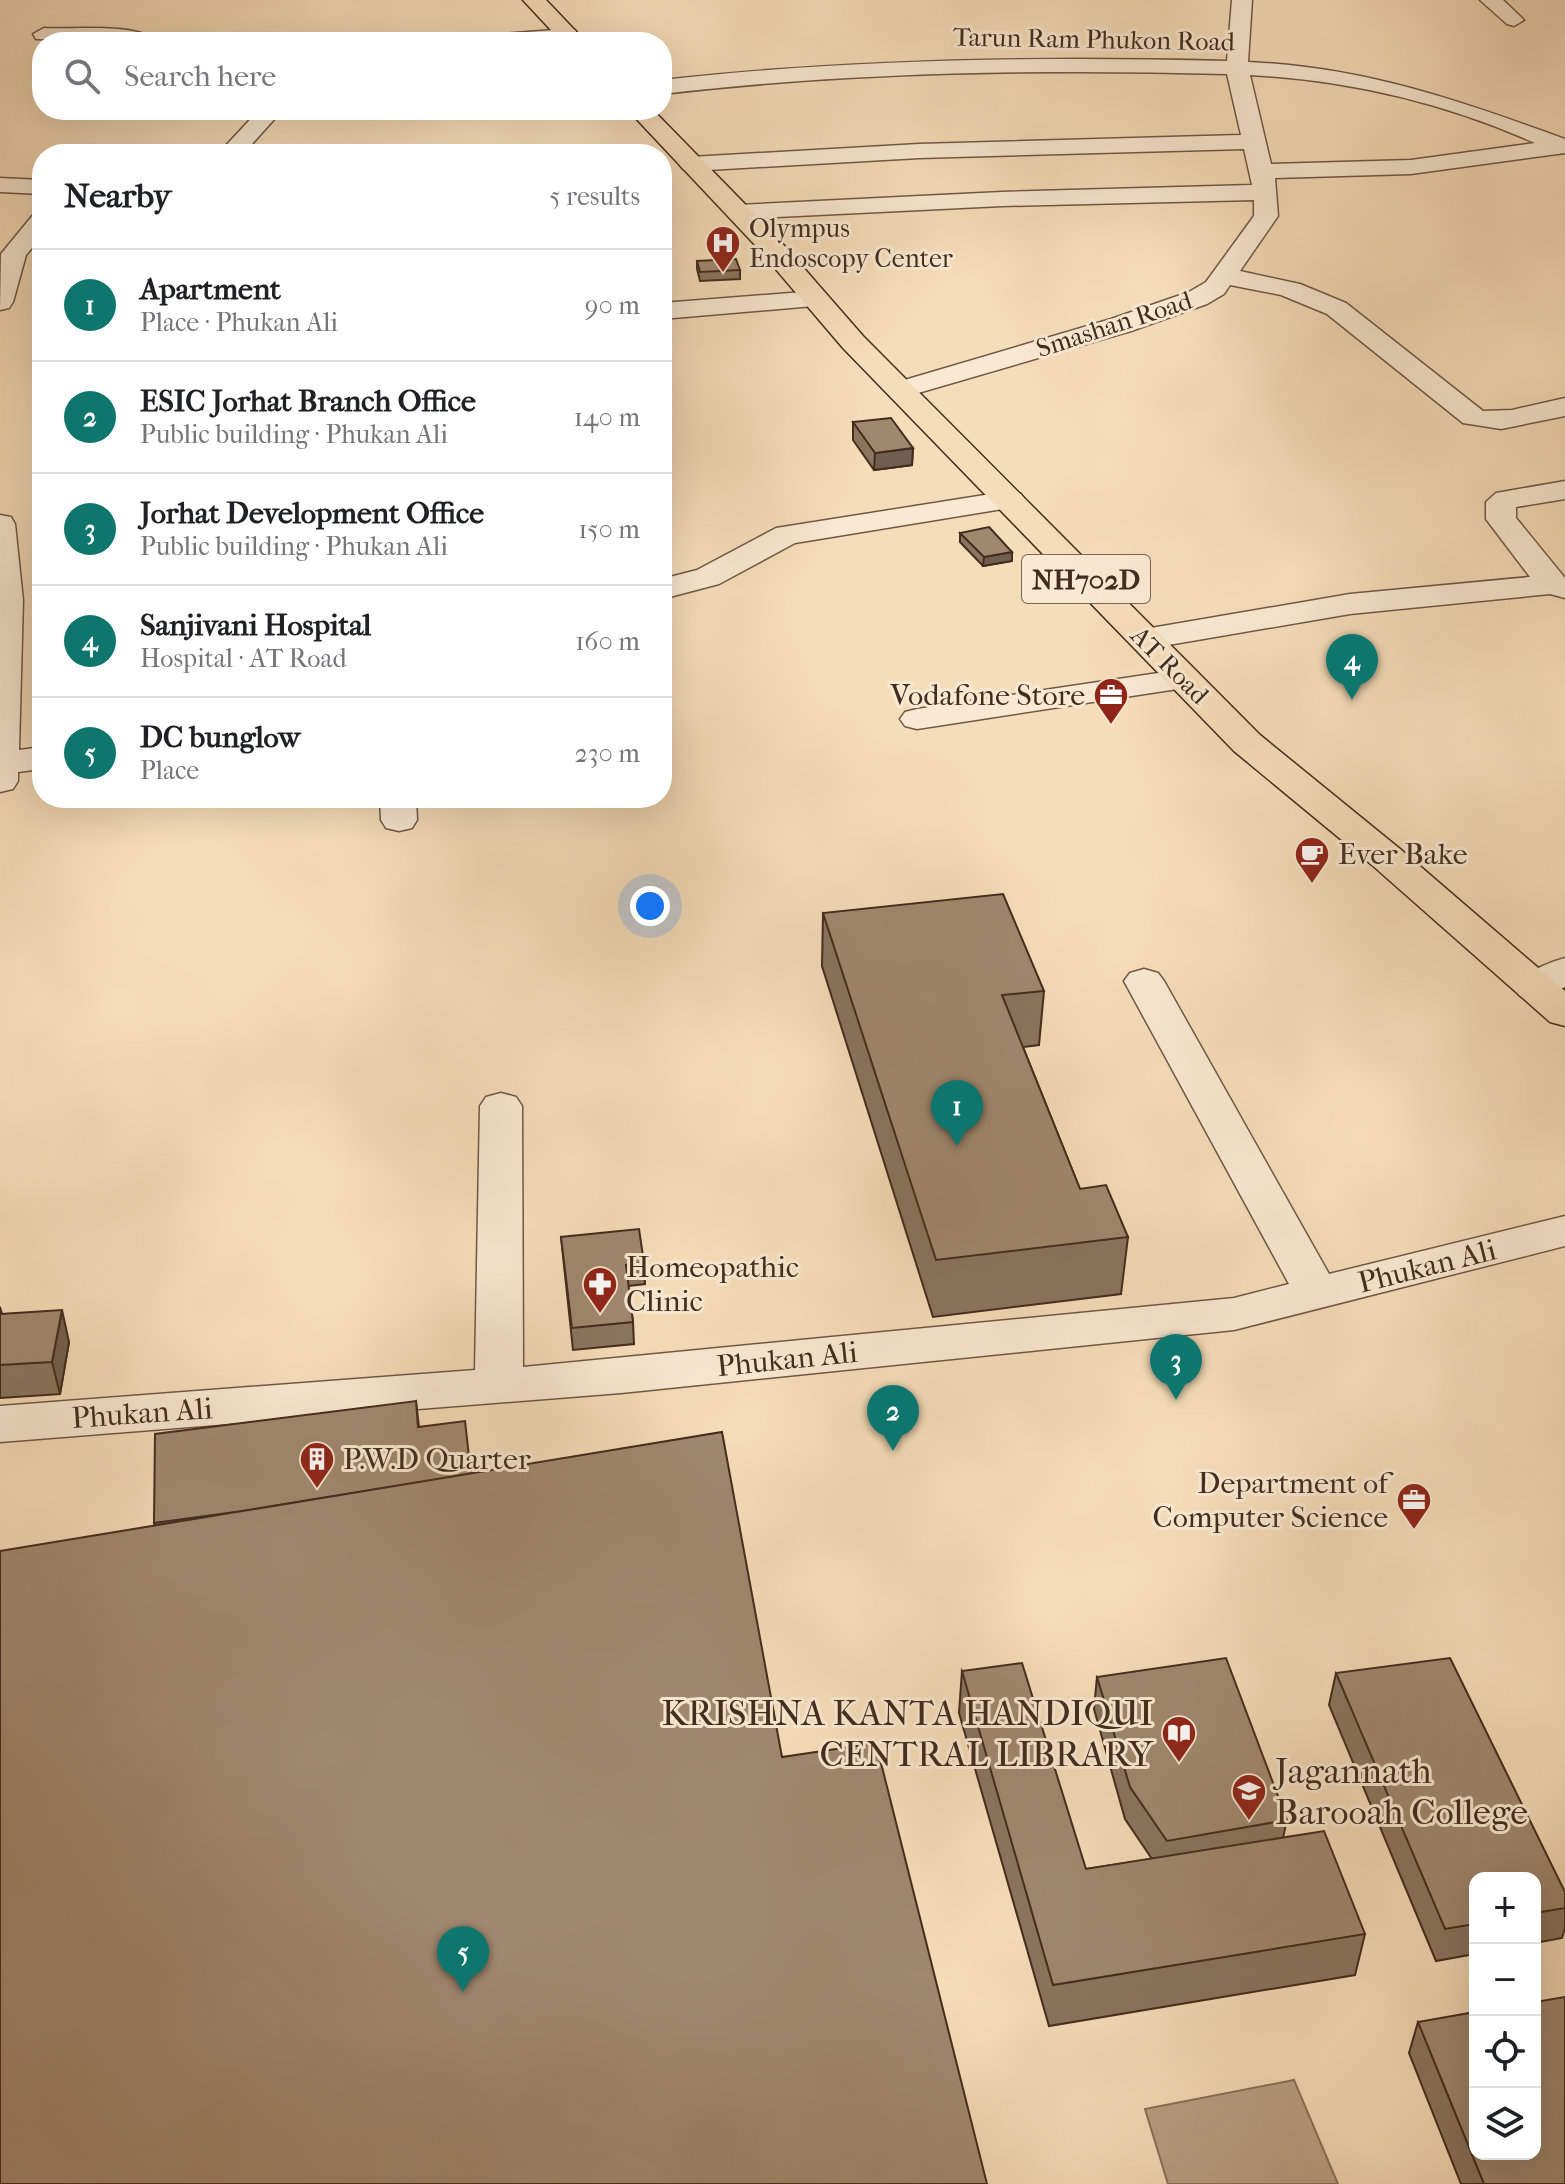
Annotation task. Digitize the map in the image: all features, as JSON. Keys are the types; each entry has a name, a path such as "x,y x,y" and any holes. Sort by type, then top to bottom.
{"highway":[{"path":"534,0 565,32"},
{"name":"AT Road","path":"648,120 667,144"},
{"name":"AT Road","path":"672,151 691,175 738,212 901,390 1247,743 1386,857 1550,979 1565,1013"}],"street":[{"name":"Smashan Road","path":"901,390 1134,321 1198,298 1215,288 1266,216 1264,181 1237,69 1242,0"},
{"path":"1490,0 1514,20"},
{"name":"Tarun Ram Phukon Road","path":"672,86 814,71 929,64 1050,63 1320,74 1378,84 1563,142"},
{"path":"239,144 262,120"},
{"path":"691,175 919,151 1253,142"},
{"path":"738,212 1002,199 1264,181 1519,153 1563,142"},
{"path":"0,185 32,187"},
{"path":"0,302 14,254 32,232"},
{"path":"1225,276 1301,291 1328,304 1427,379 1455,406 1474,417 1503,419 1565,407"},
{"path":"672,310 816,299"},
{"path":"1558,586 1501,519 1498,507 1507,499 1565,490"},
{"path":"672,586 708,577 787,535 1010,500"},
{"path":"0,524 3,600 1,772 32,761"},
{"path":"1145,639 1350,604 1558,586"},
{"path":"917,719 1185,679"},
{"path":"1144,981 1317,1294"},
{"path":"499,1386 501,1106"},
{"name":"Phukan Ali","path":"0,1424 621,1376 1234,1314 1565,1231"}],"shaded area":[{"path":"1294,2080 1338,2184 1168,2184 1145,2109"}],"building":[{"path":"736,259 740,270 700,272 697,261"},
{"path":"891,418 913,448 875,453 853,422"},
{"path":"989,527 1012,552 984,557 960,533"},
{"path":"1003,894 1044,991 1002,995 1080,1189 1106,1185 1128,1237 936,1260 823,913"},
{"name":"Homeopathic Clinic","path":"639,1229 644,1263 626,1265 633,1322 572,1328 561,1237"},
{"path":"62,1310 52,1362 0,1365 0,1314"},
{"path":"416,1401 418,1427 465,1421 471,1474 154,1523 155,1434"},
{"path":"722,1432 782,1757 876,1743 987,2184 0,2184 0,1551"},
{"name":"KRISHNA KANTA HANDIQUI CENTRAL LIBRARY","path":"1226,1658 1287,1820 1167,1841 1130,1787 1097,1677"},
{"path":"1450,1658 1565,1892 1565,1908 1541,1912 1541,1872 1469,1872 1469,1925 1445,1929 1336,1673"},
{"path":"1022,1663 1086,1869 1324,1831 1365,1934 1053,1985 962,1671"},
{"path":"1565,1997 1565,2184 1484,2184 1474,2160 1541,2160 1541,2001"},
{"path":"1469,2013 1469,2147 1418,2022"}],"place":[{"name":"Olympus Endoscopy Center","path":"723,274"},
{"name":"Sanjivani Hospital","path":"1352,700"},
{"name":"Vodafone Store","path":"1111,726"},
{"name":"Ever Bake","path":"1312,885"},
{"name":"Apartment","path":"957,1146"},
{"name":"Homeopathic Clinic","path":"600,1315"},
{"name":"Jorhat Development Office","path":"1176,1400"},
{"name":"ESIC Jorhat Branch Office","path":"893,1451"},
{"name":"P.W.D Quarter","path":"317,1490"},
{"name":"Department of Computer Science","path":"1414,1531"},
{"name":"KRISHNA KANTA HANDIQUI CENTRAL LIBRARY","path":"1179,1764"},
{"name":"Jagannath Barooah College","path":"1249,1822"},
{"name":"DC bunglow","path":"463,1992"}]}
